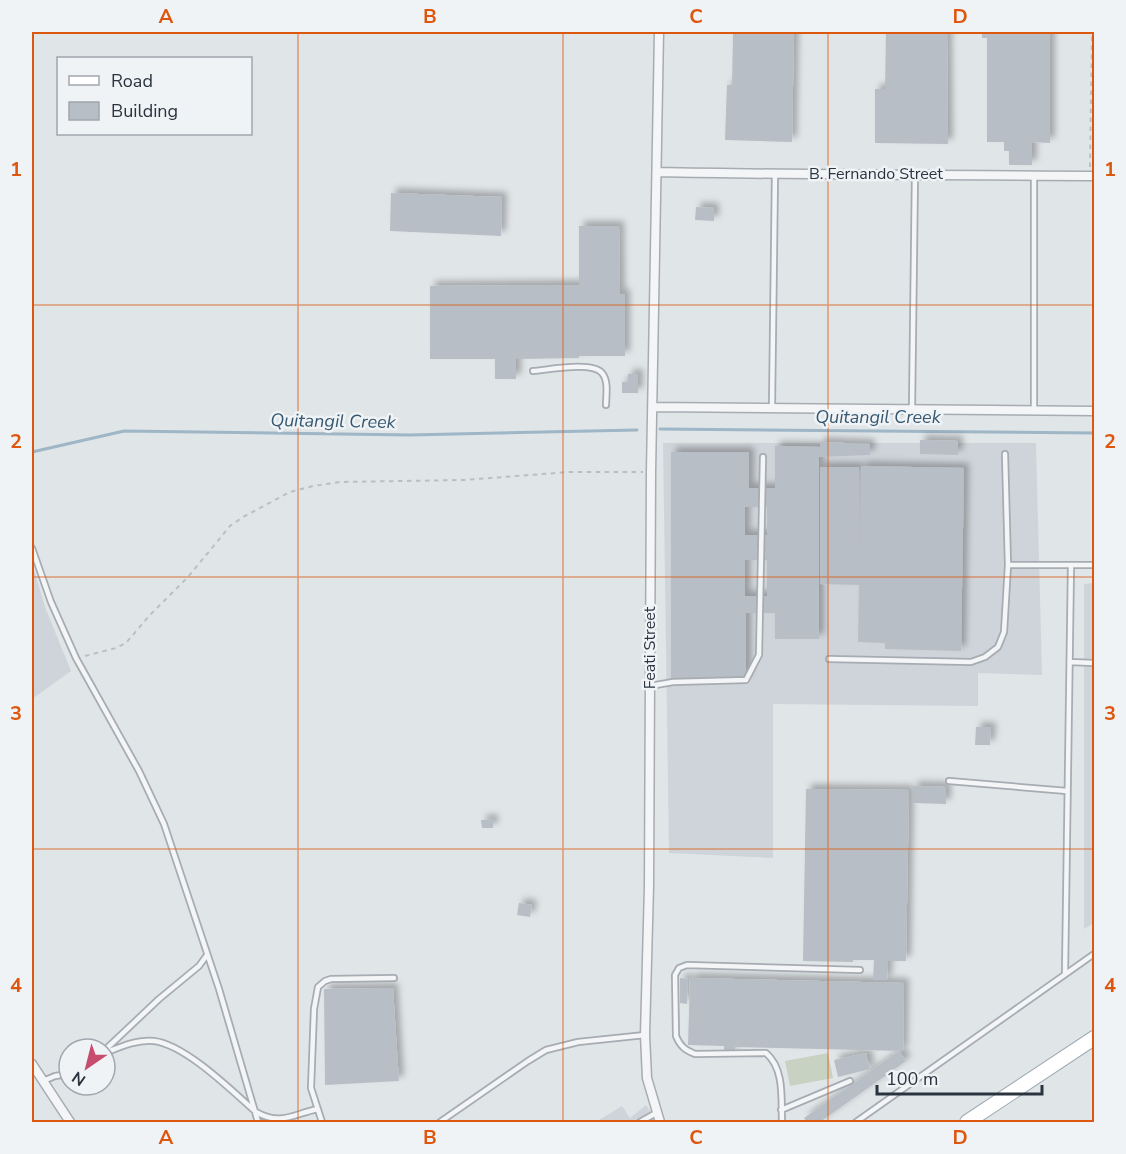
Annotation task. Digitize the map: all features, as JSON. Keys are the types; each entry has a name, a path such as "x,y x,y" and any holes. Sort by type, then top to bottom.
{"main road":[{"path":"967,1122 1095,1038"},
{"path":"1079,1048 1095,1047"}],"street":[{"name":"Feati Street","path":"659,32 651,471 645,1035 647,1078 660,1122"},
{"name":"B. Fernando Street","path":"657,172 1092,176"},
{"path":"653,407 1095,411"},
{"path":"32,1064 70,1122"}],"lane":[{"path":"912,408 915,173"},
{"path":"772,407 775,174"},
{"path":"1034,174 1034,411"},
{"path":"533,371 596,368 603,374 606,382 606,405"},
{"path":"829,659 971,663 985,657 998,647 1004,632 1008,565 1005,454"},
{"path":"650,686 673,682 746,680 754,667 759,655 763,457"},
{"path":"32,548 33,559 76,658 139,771 164,824 258,1122"},
{"path":"1008,565 1095,565"},
{"path":"1065,974 1071,565"},
{"path":"1070,662 1095,663"},
{"path":"949,781 1067,791"},
{"path":"856,1122 1095,954"},
{"path":"117,1039 198,966 207,955"},
{"path":"782,1122 779,1070 774,1060 766,1053 695,1054 686,1050 679,1043 676,1036 675,975 679,968 687,965 860,970"},
{"path":"322,1122 312,1094 310,1080 315,1000 318,987 331,979 394,978"},
{"path":"440,1122 546,1050 578,1042 645,1035"},
{"path":"117,1048 153,1041 170,1046 194,1061 265,1117 279,1120 318,1109"},
{"path":"43,1081 57,1076"},
{"path":"781,1110 850,1081"},
{"path":"640,1122 656,1113"}],"path":[{"path":"1092,32 1092,176"},
{"path":"76,658 116,648 126,643 188,577 236,521 296,490 340,482 483,480 568,472 651,471"}],"shaded area":[{"path":"663,443 1036,443 1042,675 978,673 978,706 773,704 773,858 669,853"},
{"path":"32,563 45,607 71,671 32,699"},
{"path":"1094,583 1094,923 1084,929 1084,584"},
{"path":"646,1105 658,1122 596,1122 622,1106 630,1118"}],"green space":[{"path":"828,1053 833,1078 790,1086 785,1061"}],"building":[{"path":"733,32 794,32 792,142 725,140 727,85 732,85"},
{"path":"886,32 947,32 948,144 875,143 875,89 885,89"},
{"path":"982,32 1050,32 1050,143 1032,142 1032,165 1009,165 1009,151 1004,151 1004,142 987,142 987,38 982,38"},
{"path":"391,193 502,197 501,236 390,231"},
{"path":"696,207 714,208 714,221 695,220"},
{"path":"579,226 619,226 620,294 625,294 625,356 516,359 516,379 495,379 495,359 430,359 430,286 579,285"},
{"path":"628,374 638,374 638,393 622,393 622,382 628,382"},
{"path":"920,440 958,441 958,455 920,454"},
{"path":"820,442 870,444 870,455 819,457 819,639 775,639 775,613 746,613 746,680 671,679 671,452 749,452 749,488 775,488 775,446 820,447","holes":["745,507 767,507 767,535 745,535","745,560 767,560 767,596 745,596"]},
{"path":"861,466 964,468 961,651 885,649 885,643 858,642 859,585 820,584 820,467 859,467 860,548"},
{"path":"976,727 991,727 990,745 975,745"},
{"path":"913,786 946,787 946,804 913,803"},
{"path":"806,789 909,790 906,961 888,961 887,980 873,980 874,960 803,961"},
{"path":"493,819 493,828 482,828 481,820"},
{"path":"519,903 532,905 530,917 517,915"},
{"path":"680,978 688,979 687,1004 680,1003"},
{"path":"690,978 904,983 903,1051 735,1047 735,1052 724,1052 724,1046 688,1045"},
{"path":"393,988 399,1081 325,1085 324,989"},
{"path":"899,1051 906,1061 820,1122 807,1122 804,1118"},
{"path":"866,1053 870,1069 838,1077 834,1060"}],"waterway":[{"name":"Quitangil Creek","path":"660,429 1094,433"},
{"name":"Quitangil Creek","path":"32,452 124,431 410,435 637,430"}]}
